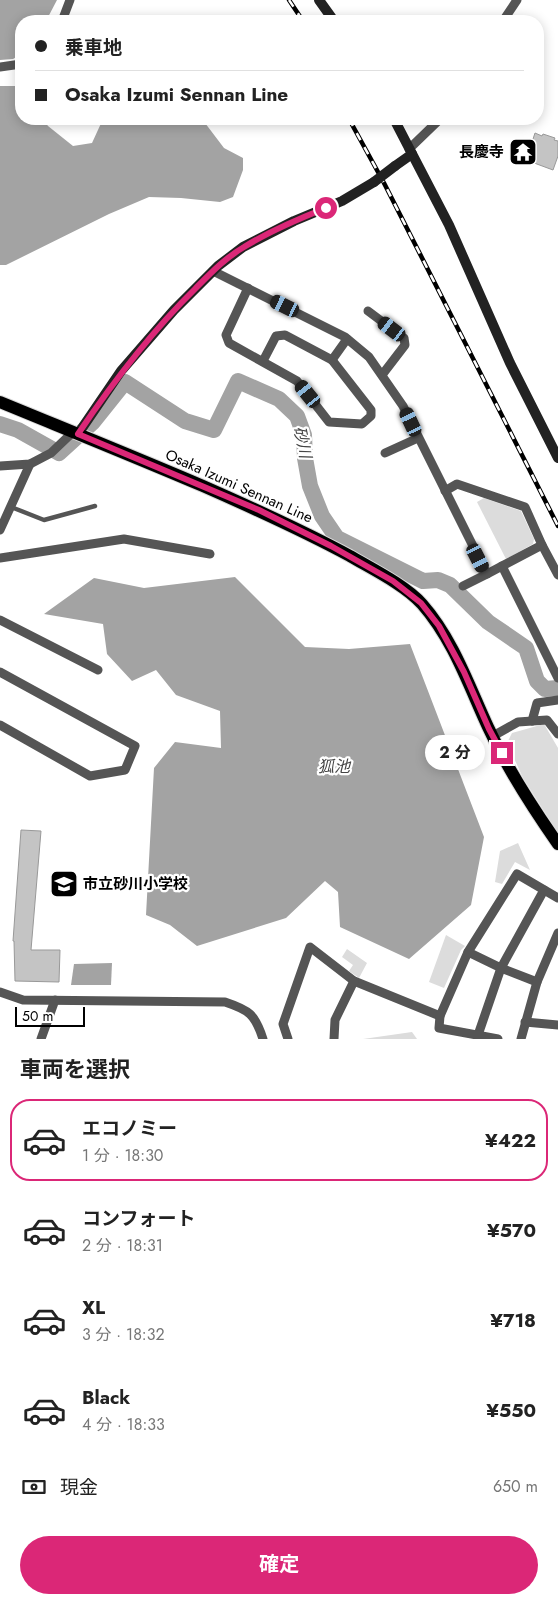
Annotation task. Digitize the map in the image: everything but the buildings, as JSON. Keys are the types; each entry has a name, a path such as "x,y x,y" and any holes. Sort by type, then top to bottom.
{"main road":[{"name":"Osaka Izumi Sennan Line","path":"0,402 259,510 331,546 393,581 421,603 439,626 464,672 493,736 528,802 558,844"}],"street":[{"path":"64,15 70,0"},
{"path":"319,0 330,15"},
{"path":"507,15 517,0"},
{"path":"0,67 15,65"},
{"path":"397,125 449,225 510,363 558,458"},
{"path":"0,466 30,464 51,453 76,433 122,371 174,310 213,271 243,247 294,221 342,201 374,182 411,152 435,125"},
{"path":"213,271 347,339 369,357 403,406 487,574"},
{"path":"248,288 226,334 229,342 297,381 328,422 362,424 370,416 371,410 332,360 285,335 276,336 264,361"},
{"path":"368,311 404,338 405,346 382,375"},
{"path":"332,360 347,339"},
{"path":"385,453 418,438"},
{"path":"0,530 30,464"},
{"path":"445,491 457,484 525,507 558,575"},
{"path":"0,558 124,539 210,554"},
{"path":"463,586 542,545"},
{"path":"502,566 558,678"},
{"path":"0,620 98,670"},
{"path":"548,658 558,654"},
{"path":"0,672 135,746 125,770 90,776 0,725"},
{"path":"532,721 537,703 558,700"},
{"path":"493,736 518,722 547,720 558,734"},
{"path":"498,1039 439,1028 440,1016 468,952 517,874 558,898"},
{"path":"478,1035 501,968 544,890"},
{"path":"521,1039 537,982 558,933"},
{"path":"288,1039 283,1024 310,947 354,981 440,1016"},
{"path":"468,952 501,968 537,982"},
{"path":"334,1039 335,1020 354,981"},
{"path":"0,992 24,1000 224,1002 240,1007 252,1014 259,1026 263,1039"},
{"path":"41,1039 55,1000"},
{"path":"525,1022 558,1025"}],"lane":[{"path":"11,507 44,520 94,506"}],"shaded area":[{"path":"484,498 521,511 534,539 533,544 506,559 477,502"},
{"path":"544,724 558,748 558,833 523,778 507,743 512,733"},
{"path":"518,843 530,870 515,862 502,884 495,882 500,851"},
{"path":"446,935 465,946 461,950 444,988 429,982"},
{"path":"347,949 367,963 359,978 349,971 353,965 342,957"},
{"path":"412,1032 417,1039 363,1039"}],"water":[{"path":"0,0 57,0 49,15 15,15 15,58 0,60"},
{"path":"0,86 15,86 15,125 47,125 73,146 92,143 100,125 207,125 224,148 243,158 243,170 233,197 220,202 149,197 109,214 6,265 0,265"},
{"name":"狐池","path":"235,577 305,647 349,649 410,644 484,837 471,905 409,959 340,927 338,892 325,881 286,918 197,946 170,925 146,915 154,768 175,742 221,748 220,711 176,695 156,670 132,681 107,654 103,624 44,614 94,578 144,588"},
{"path":"112,963 111,985 71,985 74,964"}],"waterway":[{"name":"砂川","path":"0,424 18,430 59,453 93,422 125,382 185,421 214,430 238,381 279,399 297,416 304,435 305,458 310,486 322,516 337,538 423,581 438,580 450,585 488,622 526,648 537,681 545,689 558,688"}],"railway":[{"path":"289,0 299,15"},
{"path":"352,125 384,183 558,526"}],"place":[{"name":"長慶寺","path":"523,152"},
{"name":"市立砂川小学校","path":"64,884"}],"route":[{"path":"326,208 294,221 243,247 218,266 174,310 122,371 102,397 78,434 116,448 259,510 331,546 393,581 421,603 439,626 464,672 489,729 502,753"}]}
